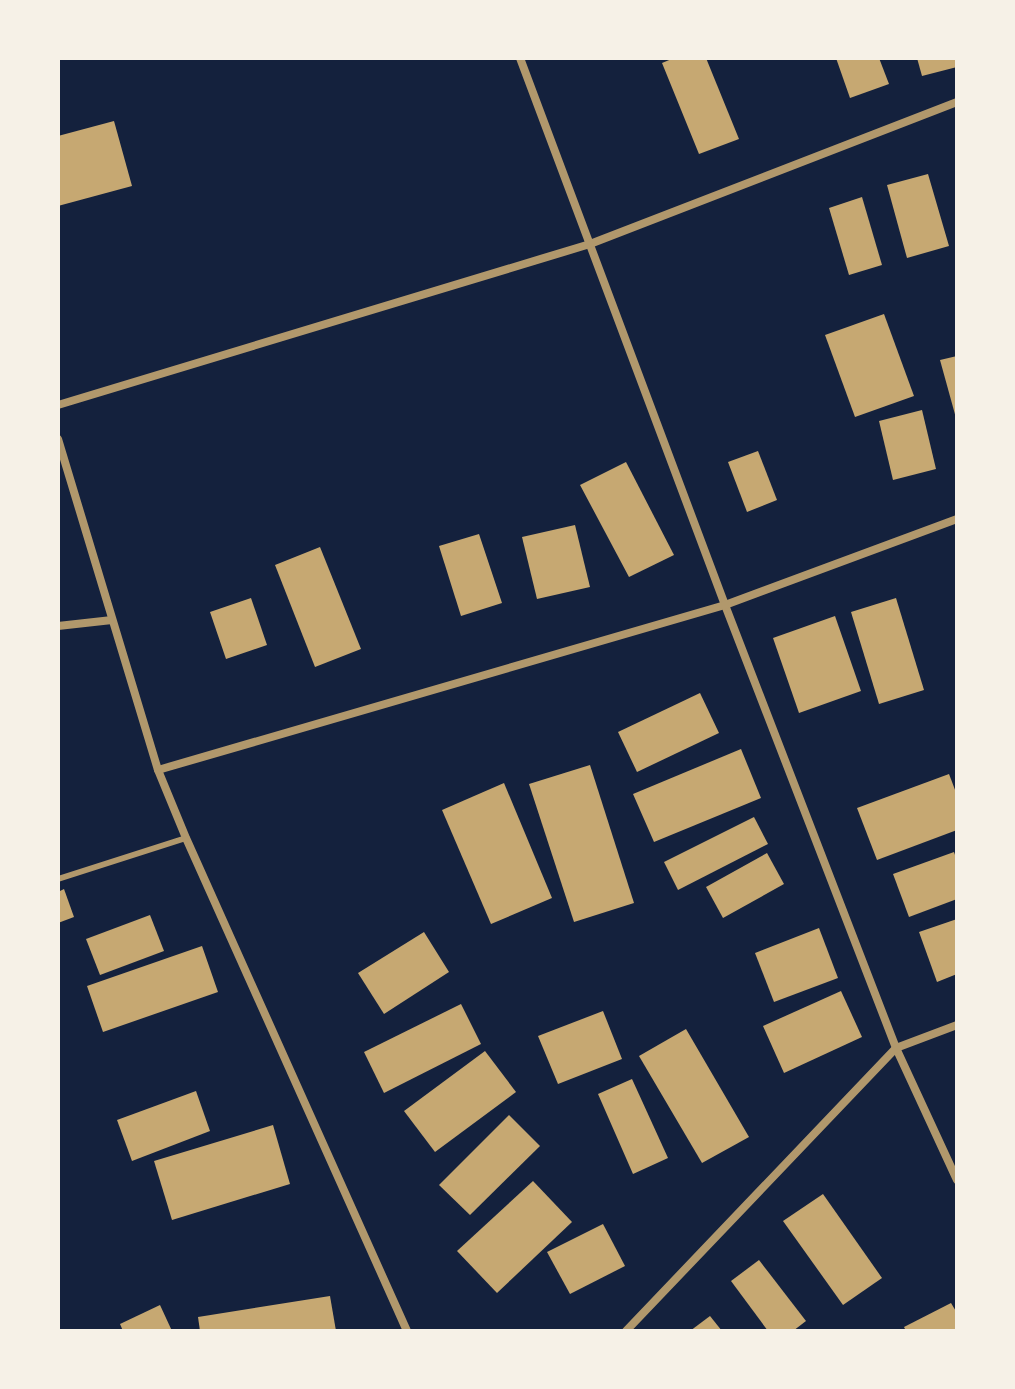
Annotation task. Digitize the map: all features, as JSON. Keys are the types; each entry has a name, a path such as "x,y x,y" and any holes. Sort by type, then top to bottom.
{"street":[{"path":"520,58 725,605 896,1048 957,1180"},
{"path":"58,405 590,244 957,102"},
{"path":"58,439 158,770 407,1331"},
{"path":"158,770 725,605 957,519"},
{"path":"58,626 112,620"},
{"path":"626,1331 896,1048 957,1025"}],"lane":[{"path":"58,879 186,838"}],"building":[{"path":"674,58 706,58 739,139 699,154 662,63"},
{"path":"836,58 879,58 889,84 850,98"},
{"path":"917,58 957,58 957,67 922,76"},
{"path":"114,121 132,186 58,206 58,136"},
{"path":"928,174 949,246 907,258 887,185"},
{"path":"862,197 882,265 849,275 829,208"},
{"path":"884,314 914,396 855,417 825,335"},
{"path":"957,356 957,418 956,418 940,360"},
{"path":"922,410 936,469 893,480 879,421"},
{"path":"758,451 777,500 747,512 728,462"},
{"path":"626,462 674,555 629,577 580,485"},
{"path":"575,525 590,587 537,599 522,537"},
{"path":"479,534 502,603 461,616 439,546"},
{"path":"320,547 361,649 315,667 275,565"},
{"path":"251,598 267,645 226,659 210,612"},
{"path":"896,598 924,690 879,704 851,612"},
{"path":"835,616 861,691 799,713 773,638"},
{"path":"700,693 719,733 637,772 618,732"},
{"path":"741,749 761,798 654,842 633,794"},
{"path":"590,765 634,903 574,922 529,784"},
{"path":"949,774 957,795 957,830 877,860 857,808"},
{"path":"504,783 552,898 491,924 442,810"},
{"path":"754,817 768,844 678,890 664,862"},
{"path":"954,852 957,861 957,899 909,917 893,874"},
{"path":"767,853 784,884 723,918 706,887"},
{"path":"64,889 74,917 58,923 58,892"},
{"path":"150,915 164,951 100,975 86,939"},
{"path":"957,919 957,974 937,982 919,932"},
{"path":"819,928 838,978 774,1002 755,953"},
{"path":"424,932 449,972 384,1014 358,973"},
{"path":"202,946 218,992 103,1032 87,986"},
{"path":"841,991 862,1037 784,1073 763,1026"},
{"path":"461,1004 481,1044 384,1093 364,1052"},
{"path":"603,1011 622,1059 558,1084 538,1036"},
{"path":"686,1029 749,1137 702,1163 639,1056"},
{"path":"485,1051 516,1092 435,1152 404,1111"},
{"path":"632,1079 668,1158 633,1174 598,1094"},
{"path":"196,1091 210,1131 132,1161 117,1120"},
{"path":"509,1115 540,1146 470,1215 439,1185"},
{"path":"273,1125 290,1184 172,1220 154,1161"},
{"path":"533,1181 572,1222 497,1293 457,1251"},
{"path":"823,1194 882,1278 843,1305 783,1221"},
{"path":"603,1224 625,1266 570,1294 547,1252"},
{"path":"759,1260 806,1321 793,1331 768,1331 731,1281"},
{"path":"330,1296 336,1331 200,1331 198,1317"},
{"path":"951,1303 957,1313 957,1331 906,1331 904,1327"},
{"path":"160,1305 172,1331 123,1331 120,1324"},
{"path":"710,1316 722,1331 690,1331"}]}
